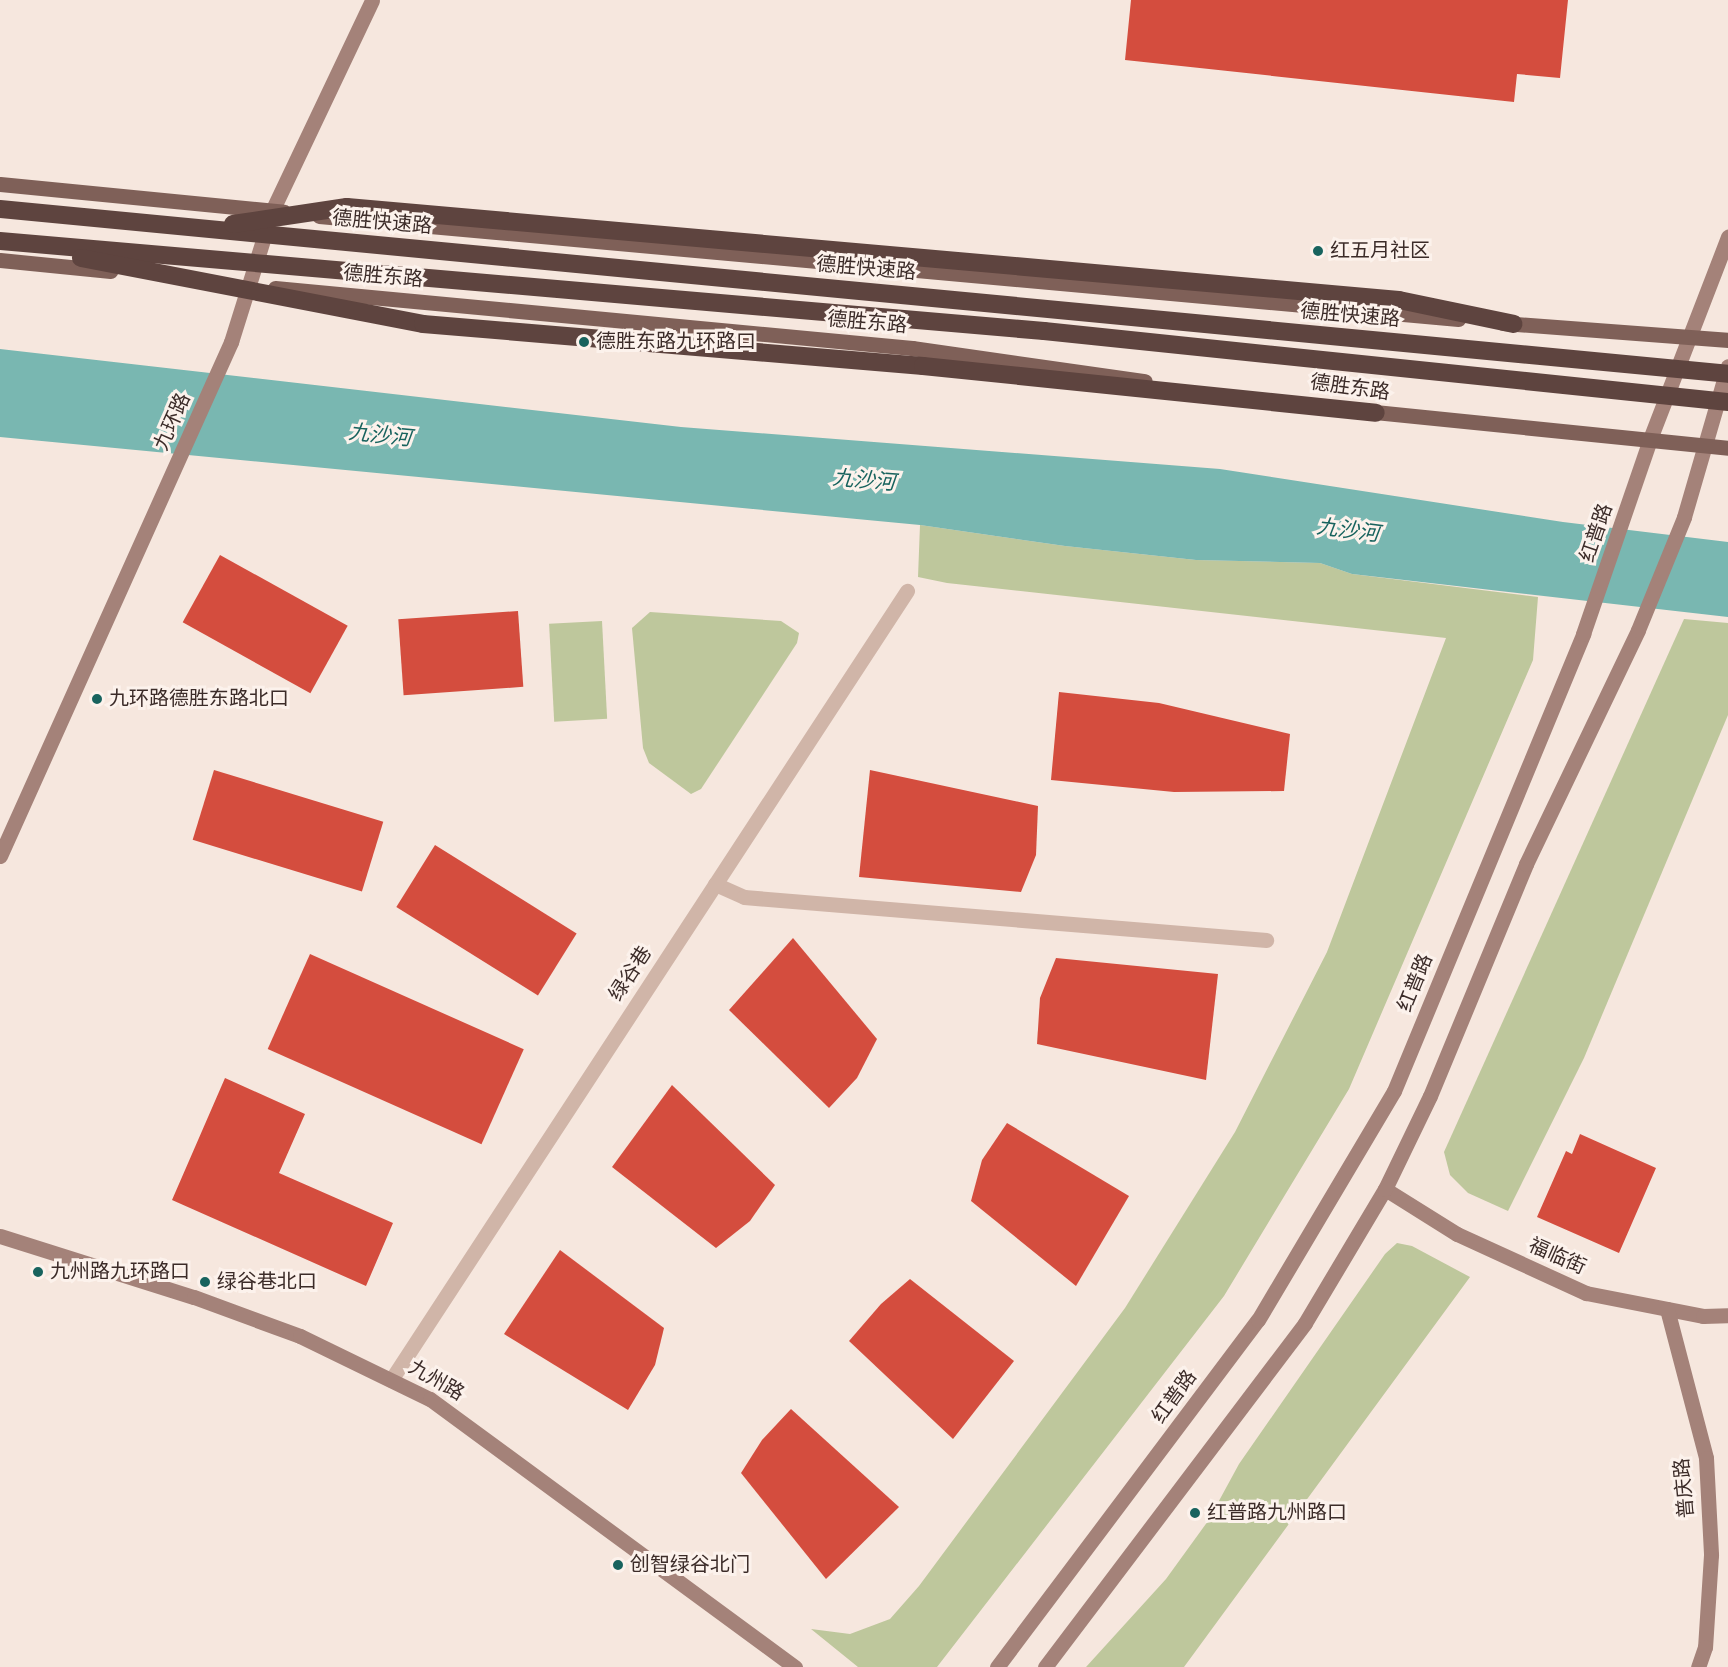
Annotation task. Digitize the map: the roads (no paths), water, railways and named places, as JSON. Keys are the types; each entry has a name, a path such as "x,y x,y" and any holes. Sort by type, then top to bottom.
{"highway":[{"path":"204,228 347,207 1399,300 1514,324"},
{"name":"德胜快速路","path":"0,209 1728,374"},
{"path":"0,242 423,324 1160,389 1376,413"},
{"path":"0,242 1044,331 1728,402"}],"main road":[{"name":"九环路","path":"0,856 231,342 272,211 372,0"},
{"path":"0,184 272,211 1514,324 1728,340"},
{"name":"红普路","path":"997,1667 1258,1320 1394,1090 1583,634 1629,506 1650,439 1728,237"},
{"name":"德胜东路","path":"0,260 250,286 912,348 1376,413 1728,448"},
{"path":"1045,1667 1305,1323 1385,1189 1466,1012 1526,864 1638,630 1684,517 1708,446 1728,366"},
{"name":"福临街","path":"1385,1189 1457,1234 1586,1293 1703,1316 1728,1315"},
{"name":"九州路","path":"0,1236 215,1304 300,1336 430,1399 531,1470 795,1667"},
{"name":"普庆路","path":"1667,1309 1706,1458 1711,1555 1705,1647 1698,1667"}],"street":[{"name":"绿谷巷","path":"392,1380 907,591"},
{"path":"716,884 744,897 1266,940"}],"water":[{"name":"九沙河","path":"0,349 681,427 1220,469 1563,522 1728,542 1728,617 1352,574 1320,563 1196,560 1065,546 920,525 0,437"}],"place":[{"name":"红五月社区","path":"1318,251"},
{"name":"德胜东路九环路口","path":"584,342"},
{"name":"九环路德胜东路北口","path":"97,699"},
{"name":"九州路九环路口","path":"38,1272"},
{"name":"绿谷巷北口","path":"205,1282"},
{"name":"红普路九州路口","path":"1195,1513"},
{"name":"创智绿谷北门","path":"618,1565"}]}
